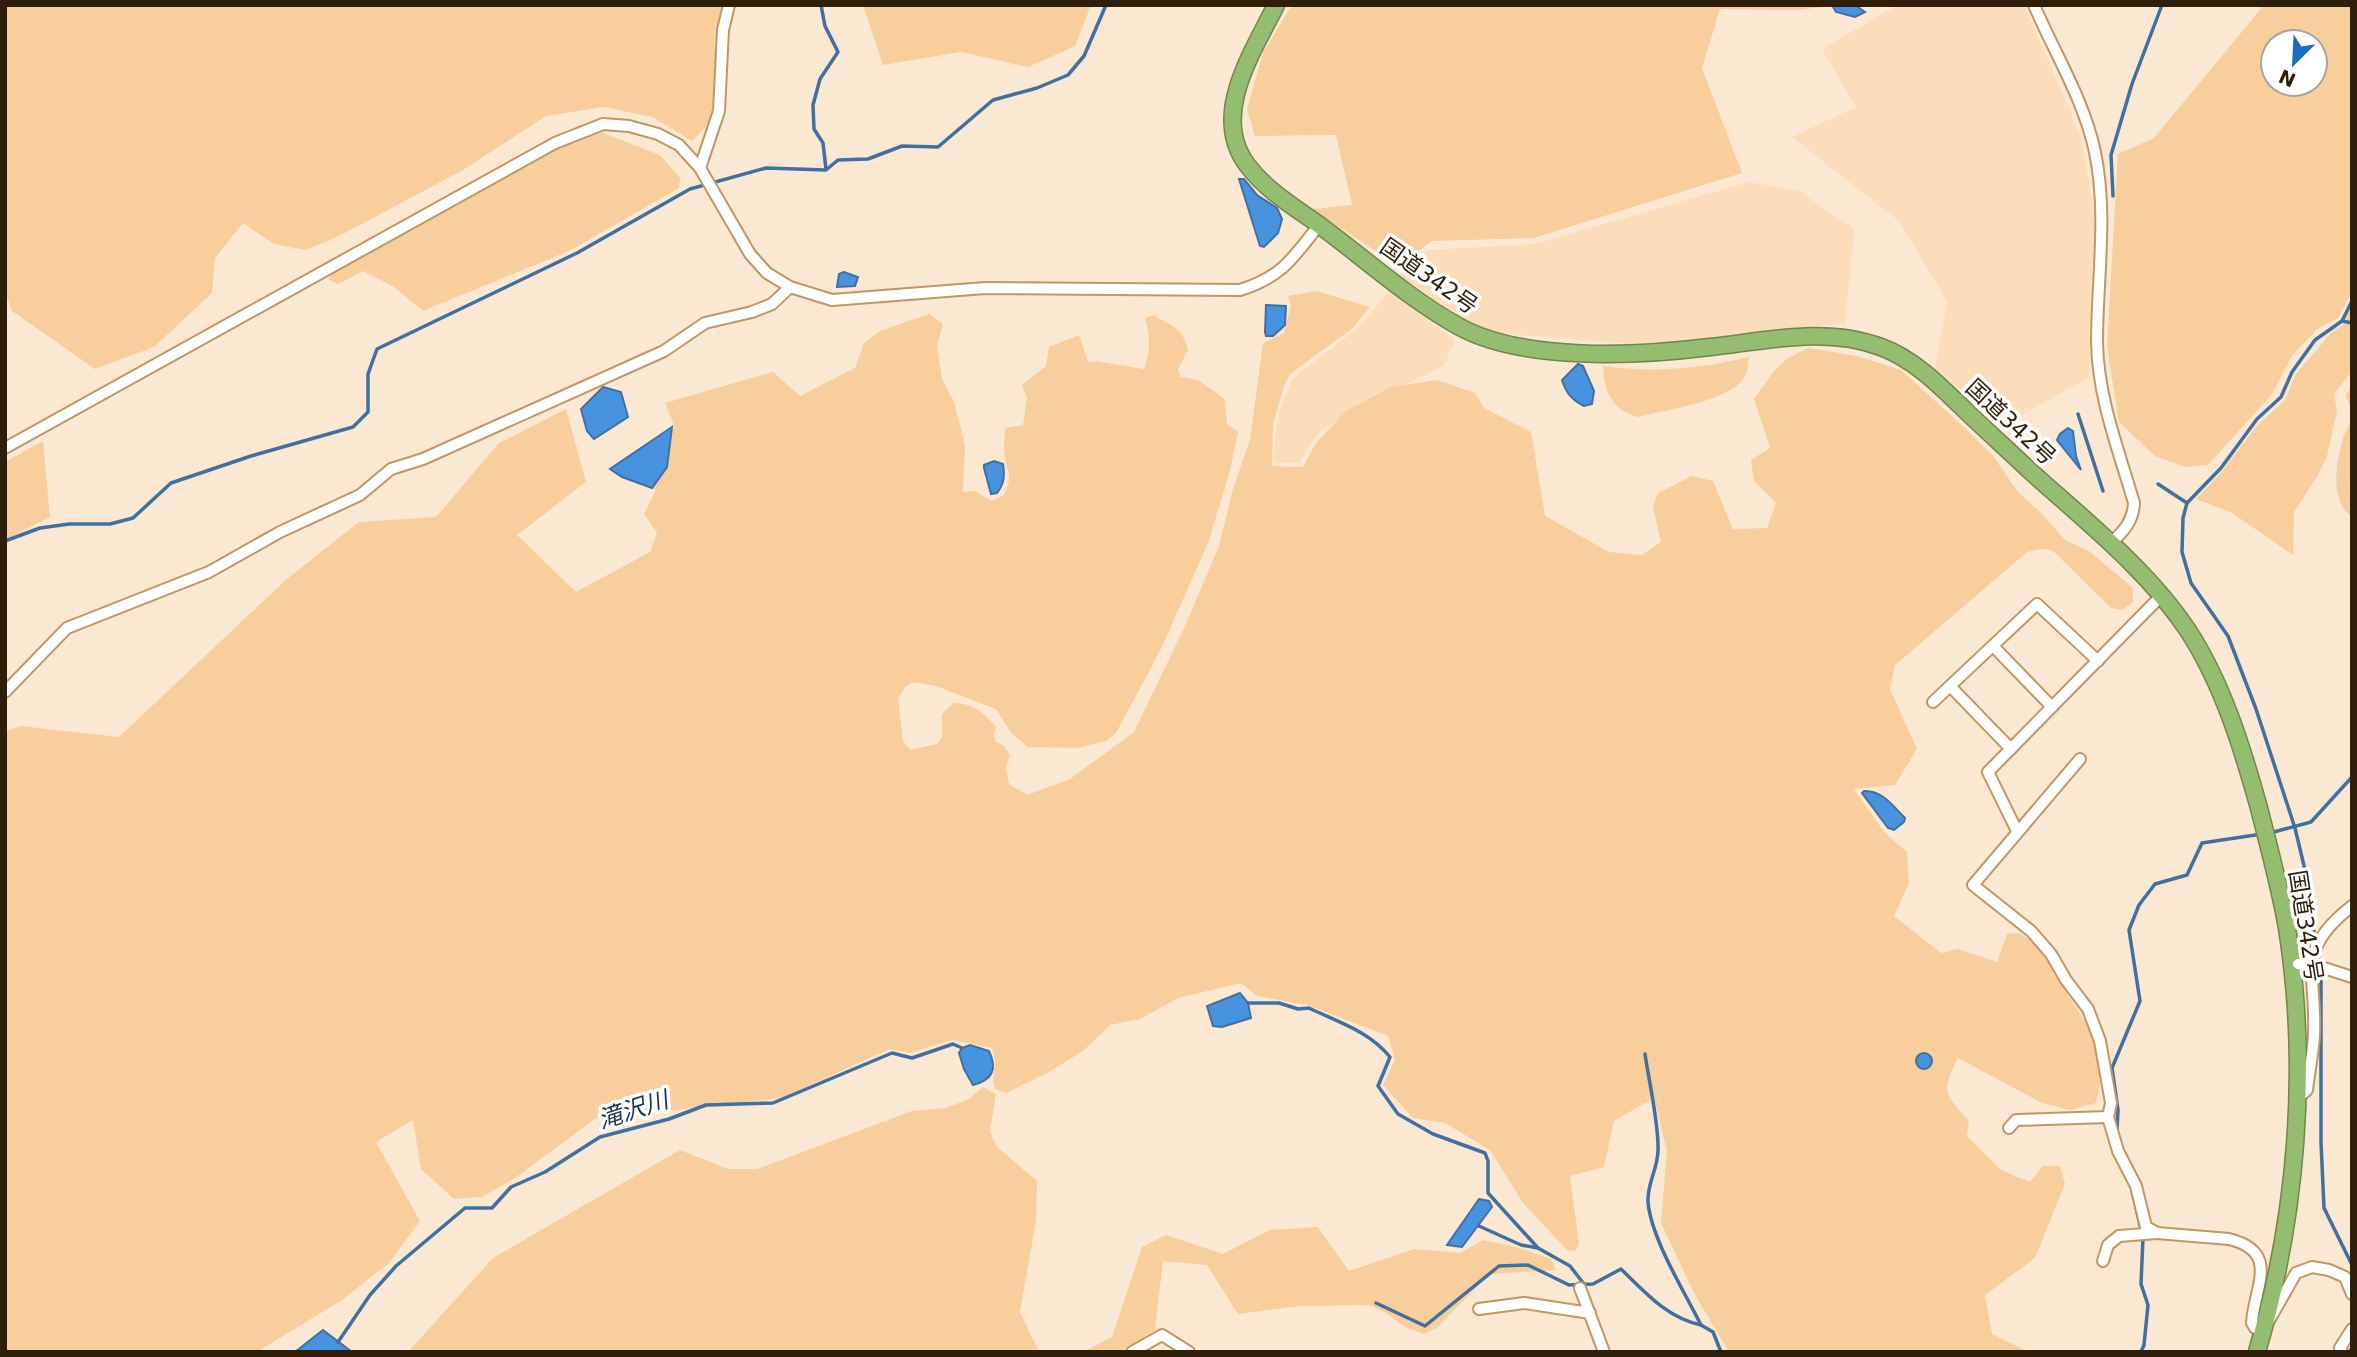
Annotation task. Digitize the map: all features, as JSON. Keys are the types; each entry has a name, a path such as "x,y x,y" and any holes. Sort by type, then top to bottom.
{"highway":[{"name":"国道342号","path":"1276,5 1235,94 1232,125 1239,151 1248,167 1275,193 1427,306 1480,337 1506,344 1564,351 1679,351 1819,335 1860,340 1886,349 1930,377 2110,544 2161,596 2186,628 2206,662 2233,725 2269,848 2295,964 2297,1098 2294,1149 2285,1230 2275,1285 2257,1352"}],"street":[{"path":"700,168 719,111 723,30 729,5"},
{"path":"2034,5 2090,127 2100,181 2102,238 2097,343 2099,372 2108,414 2134,503 2130,522 2110,544"},
{"path":"5,448 555,143 603,124 629,125 658,134 679,145 700,168 750,254 767,273 790,288 832,300 985,288 1240,290 1264,282 1279,272 1292,260 1319,225"},
{"path":"5,692 67,628 209,572 280,532 360,495 391,469 423,459 664,351 705,323 751,312 772,303 790,288"},
{"path":"2017,831 1989,772 2161,596"},
{"path":"1933,702 2038,604 2098,661"},
{"path":"1993,646 2052,707"},
{"path":"1950,687 2011,749"},
{"path":"2080,759 1973,884 2031,931 2051,954 2088,1009 2100,1041 2111,1103 2108,1117 2118,1151 2136,1186 2146,1227 2157,1233"},
{"path":"2297,1098 2307,1090 2314,1035 2312,959 2320,935 2352,906"},
{"path":"2295,964 2324,968 2352,977"},
{"path":"2009,1128 2016,1120 2108,1117"},
{"path":"2103,1261 2108,1245 2119,1236 2157,1233 2239,1241 2255,1252 2262,1267 2252,1323 2255,1328 2263,1331 2296,1273 2312,1267 2329,1270 2345,1277 2352,1294"},
{"path":"1580,1288 1604,1352"},
{"path":"1479,1309 1524,1303 1590,1313"},
{"path":"2342,1352 2340,1348 2352,1329"},
{"path":"1132,1352 1162,1335 1189,1352"}],"shaded area":[{"path":"5,5 723,5 711,121 692,141 652,117 604,107 546,116 463,170 339,236 306,250 274,244 243,223 215,258 212,293 154,347 95,369 12,311 5,291"},
{"path":"863,5 1091,5 1075,46 1028,67 961,52 883,65"},
{"path":"1292,5 1838,5 1798,10 1720,9 1702,68 1742,173 1534,238 1432,241 1398,266 1312,209 1352,205 1336,135 1255,136 1247,109 1263,53"},
{"path":"1898,5 2024,5 2080,134 2095,216 2088,378 2000,427 1935,369 1947,302 1900,222 1792,137 1856,107 1822,49"},
{"path":"2264,5 2352,5 2352,292 2338,318 2316,330 2292,356 2272,394 2208,465 2185,467 2155,456 2119,422 2107,346 2118,154 2154,138"},
{"path":"601,132 660,155 680,178 679,188 569,251 423,311 394,287 363,271 338,284 329,280 330,270 558,147"},
{"path":"1749,182 1799,191 1854,229 1845,324 1674,343 1634,344 1518,335 1490,331 1459,316 1400,275 1429,250 1535,244"},
{"path":"1316,291 1370,307 1353,328 1290,374 1273,424 1272,466 1303,467 1316,443 1346,411 1391,387 1437,380 1475,393 1484,408 1531,432 1545,516 1609,552 1642,555 1661,542 1653,507 1658,493 1692,476 1713,481 1733,529 1767,528 1776,503 1754,481 1751,460 1770,448 1754,399 1775,370 1788,358 1808,348 1857,356 1901,370 1993,456 2018,492 2066,541 2089,551 2133,588 2133,602 2122,610 2111,608 2052,550 2027,552 1895,665 1890,689 1917,749 1895,785 1854,789 1884,832 1907,852 1909,883 1894,916 1941,953 1958,949 1997,962 2007,934 2020,933 2046,951 2055,975 2094,1035 2102,1075 2096,1103 2070,1110 2042,1103 1958,1058 1947,1085 1950,1098 1969,1121 1967,1136 2001,1170 2030,1182 2043,1166 2060,1166 2065,1184 2035,1258 1985,1295 1992,1334 2029,1352 1729,1352 1694,1293 1661,1223 1667,1151 1654,1098 1614,1121 1604,1167 1570,1176 1579,1244 1576,1250 1568,1251 1523,1203 1490,1150 1445,1123 1413,1118 1383,1085 1395,1060 1388,1036 1308,1005 1257,996 1241,983 1178,998 1140,1019 1110,1025 1083,1051 1049,1072 1006,1093 995,1089 992,1048 952,1040 910,1053 890,1049 781,1098 595,1119 515,1178 482,1197 454,1199 421,1169 413,1120 376,1142 420,1221 389,1263 342,1300 257,1352 5,1352 5,731 21,726 119,737 288,578 359,522 436,517 499,443 566,409 586,482 517,535 576,592 650,552 657,533 644,514 656,490 623,476 616,463 675,428 665,403 773,372 800,396 855,368 864,343 880,331 929,314 943,324 937,346 942,379 954,402 965,445 963,492 975,491 992,501 1004,495 1008,483 1004,450 1005,428 1023,425 1027,398 1022,385 1046,366 1049,347 1079,335 1088,362 1144,369 1149,344 1145,318 1154,315 1176,328 1186,342 1188,350 1178,369 1181,377 1198,380 1225,399 1227,424 1238,432 1230,471 1208,543 1162,647 1116,733 1106,741 1077,748 1028,747 1012,734 996,709 936,686 913,682 905,687 898,699 903,741 910,750 937,744 942,738 942,714 953,703 972,707 982,713 996,727 996,742 1004,746 1010,755 1006,767 1009,784 1027,795 1070,779 1134,732 1185,626 1219,546 1233,489 1250,440 1263,343 1284,333 1291,305 1288,296"},
{"path":"1389,292 1455,340 1444,365 1321,430 1299,463 1274,463 1279,413 1292,379 1359,327"},
{"path":"2352,304 2352,371 2334,394 2337,411 2327,456 2294,512 2293,555 2232,513 2196,499 2220,474 2256,427 2285,400 2296,374 2331,333 2343,325"},
{"path":"1749,357 1746,374 1728,391 1698,403 1638,417 1615,404 1607,391 1603,366 1676,369"},
{"path":"2352,386 2352,417 2346,395"},
{"path":"2352,417 2352,517 2344,510 2340,501 2336,480 2343,438"},
{"path":"43,441 50,517 5,540 5,462"},
{"path":"983,1087 996,1094 990,1132 997,1147 1037,1181 1036,1221 1020,1312 1039,1352 408,1352 493,1258 680,1150 728,1169 757,1169 912,1111 946,1108 969,1099"},
{"path":"1318,1227 1349,1271 1414,1249 1460,1253 1483,1240 1516,1247 1551,1259 1556,1270 1489,1274 1437,1328 1424,1334 1405,1327 1385,1312 1369,1305 1300,1306 1238,1314 1207,1265 1163,1261 1155,1330 1119,1352 1083,1352 1112,1337 1142,1247 1166,1235 1223,1254 1270,1230"}],"water":[{"path":"1832,5 1855,5 1865,12 1855,17 1836,12"},
{"path":"1239,179 1244,179 1257,195 1277,208 1282,219 1278,233 1264,247 1260,246"},
{"path":"844,272 858,277 855,286 837,287 839,274"},
{"path":"1266,305 1286,306 1285,325 1273,336 1266,336 1265,332"},
{"path":"1578,364 1583,366 1594,391 1592,404 1584,406 1570,396 1562,380"},
{"path":"603,387 621,392 628,417 594,439 587,431 581,409"},
{"path":"672,427 667,467 652,488 622,477 610,469"},
{"path":"2068,428 2073,431 2081,470 2057,440"},
{"path":"994,461 1003,464 1004,476 997,493 991,494 984,465"},
{"path":"1862,793 1876,793 1887,800 1905,818 1904,822 1894,830 1888,828"},
{"path":"1240,993 1248,1003 1251,1018 1222,1027 1213,1026 1207,1006"},
{"path":"970,1045 989,1051 993,1064 989,1077 973,1085 959,1053 962,1048"},
{"path":"1921,1053 1927,1053 1932,1061 1930,1067 1921,1069 1916,1064 1916,1058"},
{"path":"1479,1199 1489,1201 1492,1207 1462,1247 1447,1245"},
{"path":"323,1330 352,1352 295,1352"}],"waterway":[{"path":"821,5 825,26 838,52 820,79 813,105 814,129 823,143 826,169"},
{"path":"5,541 40,528 69,524 110,524 133,518 171,483 251,456 353,427 368,412 368,374 377,349 577,253 690,189 766,168 826,170 838,160 868,159 902,146 938,147 993,100 1037,88 1068,75 1084,56 1106,5"},
{"path":"2113,196 2111,155 2132,84 2162,5"},
{"path":"2342,321 2352,301"},
{"path":"2315,943 2310,891 2295,828 2256,709 2228,636 2191,583 2182,552 2183,518 2187,503 2221,468 2257,419 2281,397 2292,372 2315,340 2342,321 2352,323"},
{"path":"2078,414 2103,491"},
{"path":"2158,484 2187,503"},
{"path":"2270,833 2311,822 2352,777"},
{"path":"2117,1132 2118,1110 2112,1068 2140,1001 2129,930 2139,905 2155,884 2187,875 2202,843 2262,834"},
{"path":"2321,971 2321,1142 2324,1208 2352,1265"},
{"path":"1248,1003 1279,1003 1298,1009 1309,1008 1373,1040 1390,1057 1378,1086 1398,1114 1433,1134 1485,1153 1488,1161 1488,1193 1538,1248"},
{"name":"滝沢川","path":"338,1342 370,1295 396,1266 465,1208 492,1208 511,1187 545,1172 600,1137 669,1119 706,1105 773,1103 892,1053 912,1058 953,1044 962,1048"},
{"path":"1645,1054 1658,1140 1658,1157 1648,1195 1650,1216 1678,1281 1701,1325 1713,1332 1721,1352"},
{"path":"2131,1186 2143,1238 2141,1284 2148,1305 2141,1352"},
{"path":"1479,1226 1521,1245 1538,1248 1570,1266 1584,1284"},
{"path":"1376,1303 1425,1326 1499,1266 1528,1265 1569,1285 1593,1284 1621,1269 1667,1310 1701,1325"},
{"path":"2349,1352 2352,1348"}]}
